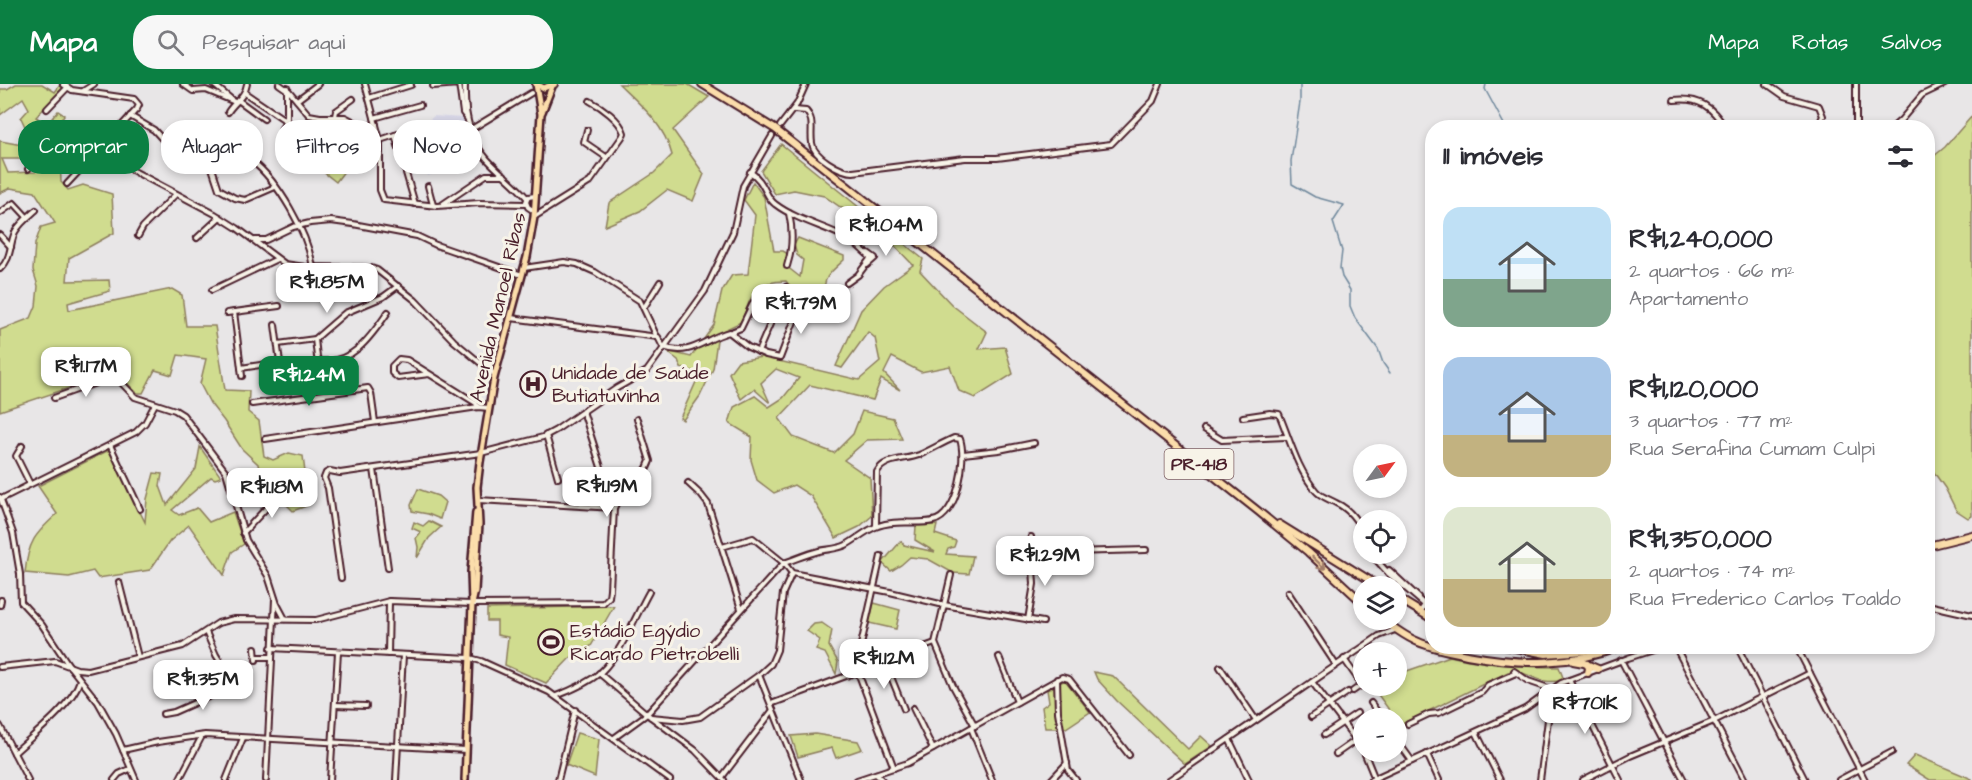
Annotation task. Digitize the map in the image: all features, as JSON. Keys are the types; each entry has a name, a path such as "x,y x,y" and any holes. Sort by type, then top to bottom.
{"highway":[{"name":"PR-418","path":"702,84 775,129 1258,511 1308,552 1353,594"},
{"name":"PR-418","path":"1258,511 1363,576"},
{"path":"1935,544 1972,535"},
{"path":"1409,606 1425,615"},
{"path":"1399,631 1425,643"},
{"path":"1472,654 1512,662 1543,663 1566,661 1592,654"},
{"path":"1566,661 1587,664 1598,669"},
{"path":"1587,664 1588,673"}],"main road":[{"path":"536,84 544,88 553,84"},
{"name":"Avenida Manoel Ribas","path":"465,780 473,536 481,453 495,375 525,268 534,214 541,114 536,84"},
{"name":"Avenida Manoel Ribas","path":"541,114 553,84"},
{"name":"Avenida Manoel Ribas","path":"472,604 475,591 479,524 477,503"},
{"path":"473,536 476,541 477,555"}],"street":[{"path":"63,84 67,88 134,99 138,107 126,120"},
{"path":"82,91 94,84"},
{"path":"183,84 193,91 206,90 236,101"},
{"path":"213,84 264,119"},
{"path":"228,112 245,93 247,84"},
{"path":"279,84 286,88 309,115 345,117 351,120"},
{"path":"297,100 318,84"},
{"path":"365,84 374,118 420,105"},
{"path":"433,86 459,84 463,113 468,118"},
{"path":"465,84 468,118"},
{"path":"780,126 794,110 806,84"},
{"path":"794,110 806,111 811,117 812,144 815,150 837,168 847,172 1111,144 1153,101 1160,84"},
{"path":"1767,84 1775,91 1790,98 1819,106 1823,116 1821,120"},
{"path":"1775,84 1775,91"},
{"path":"1856,84 1856,120"},
{"path":"1901,120 1922,95 1945,84"},
{"path":"369,98 411,85"},
{"path":"47,109 67,88"},
{"path":"286,88 287,120"},
{"path":"245,93 284,120"},
{"path":"482,123 531,93"},
{"path":"335,116 336,111 353,99"},
{"path":"1674,100 1690,100 1709,107 1720,120"},
{"path":"527,198 526,204 534,214 590,182 621,137 623,130 601,106 590,101"},
{"path":"130,116 154,130 164,141 206,156 212,166 217,186 227,195 245,200 275,188"},
{"path":"587,130 584,142 606,157"},
{"path":"340,578 328,488 324,478 326,473 374,469 481,453 546,435 647,371 705,291 734,232 739,198 749,174 772,136"},
{"path":"482,152 527,198"},
{"path":"263,170 298,225 308,245 313,267"},
{"path":"67,184 76,174"},
{"path":"140,174 220,217 291,266 374,268 417,302 465,351 495,375"},
{"path":"380,174 382,199 388,202 442,206 478,203 526,204"},
{"path":"406,174 415,204"},
{"path":"749,174 764,186 772,202 849,239 875,258 864,266 858,276 847,283"},
{"path":"442,206 486,175 505,175"},
{"path":"428,186 433,205"},
{"path":"138,236 141,229 176,194"},
{"path":"527,198 536,196"},
{"path":"0,213 14,203 27,217"},
{"path":"0,269 8,260 16,231 36,210"},
{"path":"787,266 792,253 793,232 789,212"},
{"path":"197,238 220,217"},
{"path":"254,240 270,239 298,225 331,221 363,225 411,234 436,246 522,275"},
{"path":"0,235 12,247"},
{"path":"212,290 278,259"},
{"path":"525,268 559,262 583,266 602,275 640,301 663,348"},
{"path":"644,307 660,282"},
{"path":"278,344 315,339 345,313 381,296 397,285"},
{"path":"758,352 786,287"},
{"path":"663,348 685,351 741,328 753,303"},
{"path":"730,333 758,352 780,358 801,303"},
{"path":"227,313 279,306"},
{"path":"234,312 242,376"},
{"path":"315,339 319,361 341,357 364,345 388,312"},
{"path":"510,318 658,337"},
{"path":"275,325 281,370"},
{"path":"429,374 401,379 396,377 392,366 401,359 429,374 477,404 478,407"},
{"path":"241,368 280,362"},
{"path":"54,398 115,376 133,395 183,415 223,467 231,483 243,533 270,581 285,619"},
{"path":"252,404 366,387 370,389 375,422"},
{"path":"136,780 102,709 42,625 21,603 20,574 13,533 0,498 110,446 140,429 155,404"},
{"path":"265,439 478,407 489,408"},
{"path":"0,667 49,661 88,670 183,646 218,623 228,620 272,618 310,621 389,602 472,604 605,602 610,590 614,508 583,411"},
{"path":"1243,417 1277,413 1293,453 1315,490 1323,497 1345,508 1353,517"},
{"path":"614,508 620,497 644,474 650,461 637,419"},
{"path":"1204,429 1222,440 1286,437"},
{"path":"546,435 558,478"},
{"path":"614,738 649,715 784,563 843,546 876,526 934,521 942,518 950,508 961,474 963,454 961,441 956,437 918,455 892,461 880,467 877,476 876,526"},
{"path":"963,454 1034,443"},
{"path":"110,446 140,509"},
{"path":"22,447 15,456 30,484"},
{"path":"374,469 388,568"},
{"path":"688,483 708,504 741,610"},
{"path":"243,533 271,503 292,492"},
{"path":"477,503 614,508"},
{"path":"1028,620 1034,585 1031,537"},
{"path":"722,547 753,538 784,563 792,573 944,605 1043,622"},
{"path":"1032,553 1146,550"},
{"path":"881,556 857,663 858,673 894,768"},
{"path":"1380,564 1425,605 1420,612"},
{"path":"649,715 682,720 695,719 759,675 771,664 776,654 783,593 792,573"},
{"path":"951,575 935,643 973,727 992,780"},
{"path":"119,582 138,657"},
{"path":"555,696 579,686 599,673 613,657 649,592"},
{"path":"1288,592 1336,665"},
{"path":"266,780 272,618 275,598"},
{"path":"388,654 389,602"},
{"path":"1935,607 1972,615"},
{"path":"1379,636 1382,630"},
{"path":"1169,780 1379,636 1390,631 1399,631"},
{"path":"163,714 174,712 235,685 216,655 206,632"},
{"path":"771,704 935,643"},
{"path":"255,648 256,658 271,657"},
{"path":"272,648 470,658 518,677 555,696 670,780"},
{"path":"330,780 338,652"},
{"path":"1367,762 1373,780 1531,706 1552,689 1569,680 1640,654"},
{"path":"1679,654 1745,780"},
{"path":"1741,654 1805,780"},
{"path":"1800,654 1865,780"},
{"path":"396,780 403,655"},
{"path":"999,657 1017,702"},
{"path":"1344,659 1353,671"},
{"path":"1621,660 1684,780"},
{"path":"885,662 904,709"},
{"path":"1220,667 1256,720"},
{"path":"1408,724 1429,714 1439,713 1482,692 1488,685 1515,672 1533,683 1552,689"},
{"path":"599,673 695,750 723,779 773,710"},
{"path":"1583,780 1714,721 1810,673"},
{"path":"759,675 801,780"},
{"path":"857,780 894,768 933,749 1062,677 1067,678 1129,755"},
{"path":"14,753 64,705 80,680"},
{"path":"1057,680 1058,712 1068,773 1076,780"},
{"path":"1569,680 1620,780"},
{"path":"1312,682 1353,736"},
{"path":"1540,780 1552,689"},
{"path":"1311,717 1353,690"},
{"path":"1371,703 1375,708"},
{"path":"335,705 366,706"},
{"path":"913,708 933,749"},
{"path":"558,780 575,711"},
{"path":"1324,735 1353,716"},
{"path":"0,726 28,780"},
{"path":"1476,732 1500,780"},
{"path":"123,750 202,735 466,750"},
{"path":"179,780 202,735"},
{"path":"226,780 243,738"},
{"path":"1229,739 1249,780"},
{"path":"1336,754 1353,742"},
{"path":"1839,780 1892,752"},
{"path":"1407,754 1412,761"},
{"path":"1427,754 1439,780"},
{"path":"1051,780 1067,763"},
{"path":"114,780 119,774 130,769"},
{"path":"876,774 882,780"}],"shaded area":[{"path":"434,116 463,118 464,120 429,120"}],"green space":[{"path":"16,84 42,84 55,92 60,85 64,87 36,117 41,120 22,120 21,118 29,109 23,98 0,115 0,89 7,89"},
{"path":"619,84 687,84 709,97 673,130 704,174 693,201 667,190 640,211 605,226 609,203 654,173 672,155 658,124"},
{"path":"58,111 64,115 61,120 50,120"},
{"path":"1972,116 1972,516 1968,518 1956,510 1935,474 1935,155"},
{"path":"0,141 18,144 18,159 2,159 8,173 61,174 61,182 68,190 83,185 112,194 114,233 69,258 67,281 109,280 110,291 68,303 69,310 172,289 182,295 186,326 215,326 225,390 249,391 248,412 259,421 264,456 273,460 289,453 303,456 309,505 293,511 287,505 301,489 294,472 279,489 263,490 258,464 242,449 210,403 200,384 206,359 178,355 172,375 155,370 143,393 137,393 116,372 0,411 0,330 31,318 36,306 38,286 33,270 35,244 41,227 55,223 35,192 10,188 0,193"},
{"path":"781,144 923,259 920,271 952,305 987,332 979,349 1005,347 1013,374 975,398 959,391 950,366 921,372 892,357 884,373 900,390 881,379 873,400 810,385 779,418 793,437 834,453 853,434 862,411 893,418 902,439 867,440 844,460 870,478 872,516 859,527 836,538 811,496 794,485 774,493 757,480 751,460 752,437 729,423 734,407 755,396 769,407 783,398 799,378 776,369 761,383 770,403 754,389 741,399 729,373 738,361 762,357 859,380 880,362 875,338 868,332 842,368 836,366 861,310 884,286 913,265 891,242 824,196 794,190 775,194 761,171"},
{"path":"326,174 342,174 336,182"},
{"path":"753,182 764,197 774,251 783,251 788,254 786,266 800,277 803,260 797,255 794,245 798,238 844,256 844,260 826,279 824,290 826,305 799,298 786,281 760,287 751,298 741,322 718,333 713,369 700,396 683,420 680,418 700,373 681,368 678,360 666,351 691,357 714,325 722,291 732,275 748,274 755,215 744,200"},
{"path":"200,447 221,477 215,479 211,477 172,510 179,515 197,508 209,522 233,512 244,544 232,552 224,575 189,525 170,541 150,570 98,578 93,571 69,577 25,573 28,554 34,539 57,514 38,486 109,450 145,522 147,499 154,473 162,474 160,486 167,505 196,469"},
{"path":"418,489 438,496 445,502 440,519 412,511 411,505"},
{"path":"429,521 441,527 429,538 417,558 416,538 421,532 412,528 414,522 423,526"},
{"path":"937,525 935,534 956,541 954,547 948,549 946,554 973,556 969,574 953,573 928,559 910,557 891,571 882,563 901,541 904,545 935,552 915,540 916,526"},
{"path":"874,603 900,610 896,629 869,623"},
{"name":"Estádio Egýdio Ricardo Pietrobelli","path":"614,606 591,646 570,658 546,683 505,665 508,637 497,635 497,621 487,621 487,609"},
{"path":"822,623 832,630 829,646 838,662 836,674 825,653 816,650 820,640 807,631 814,624"},
{"path":"1450,656 1504,665 1559,667 1564,680 1546,681 1522,673 1508,672 1407,722 1407,708 1388,708 1379,696 1407,696 1407,671"},
{"path":"1094,672 1113,676 1188,749 1201,736 1212,746 1185,764 1117,701 1097,679"},
{"path":"1065,680 1090,712 1066,728 1045,728 1042,707 1049,702 1047,690"},
{"path":"577,733 599,739 595,777 566,765"},
{"path":"815,734 858,741 862,749 836,758 832,748 798,757 791,736"},
{"path":"1915,755 1972,780 1930,780 1906,765"}],"waterway":[{"path":"1300,84 1300,102 1291,161 1292,184 1315,197 1344,205 1333,222 1342,251 1340,268 1342,277 1350,290 1350,306 1355,318 1378,349 1390,373"},
{"path":"1486,84 1485,89 1502,120"}],"place":[{"name":"Unidade de Saúde Butiatuvinha","path":"533,384"},
{"name":"Estádio Egýdio Ricardo Pietrobelli","path":"551,642"}]}
